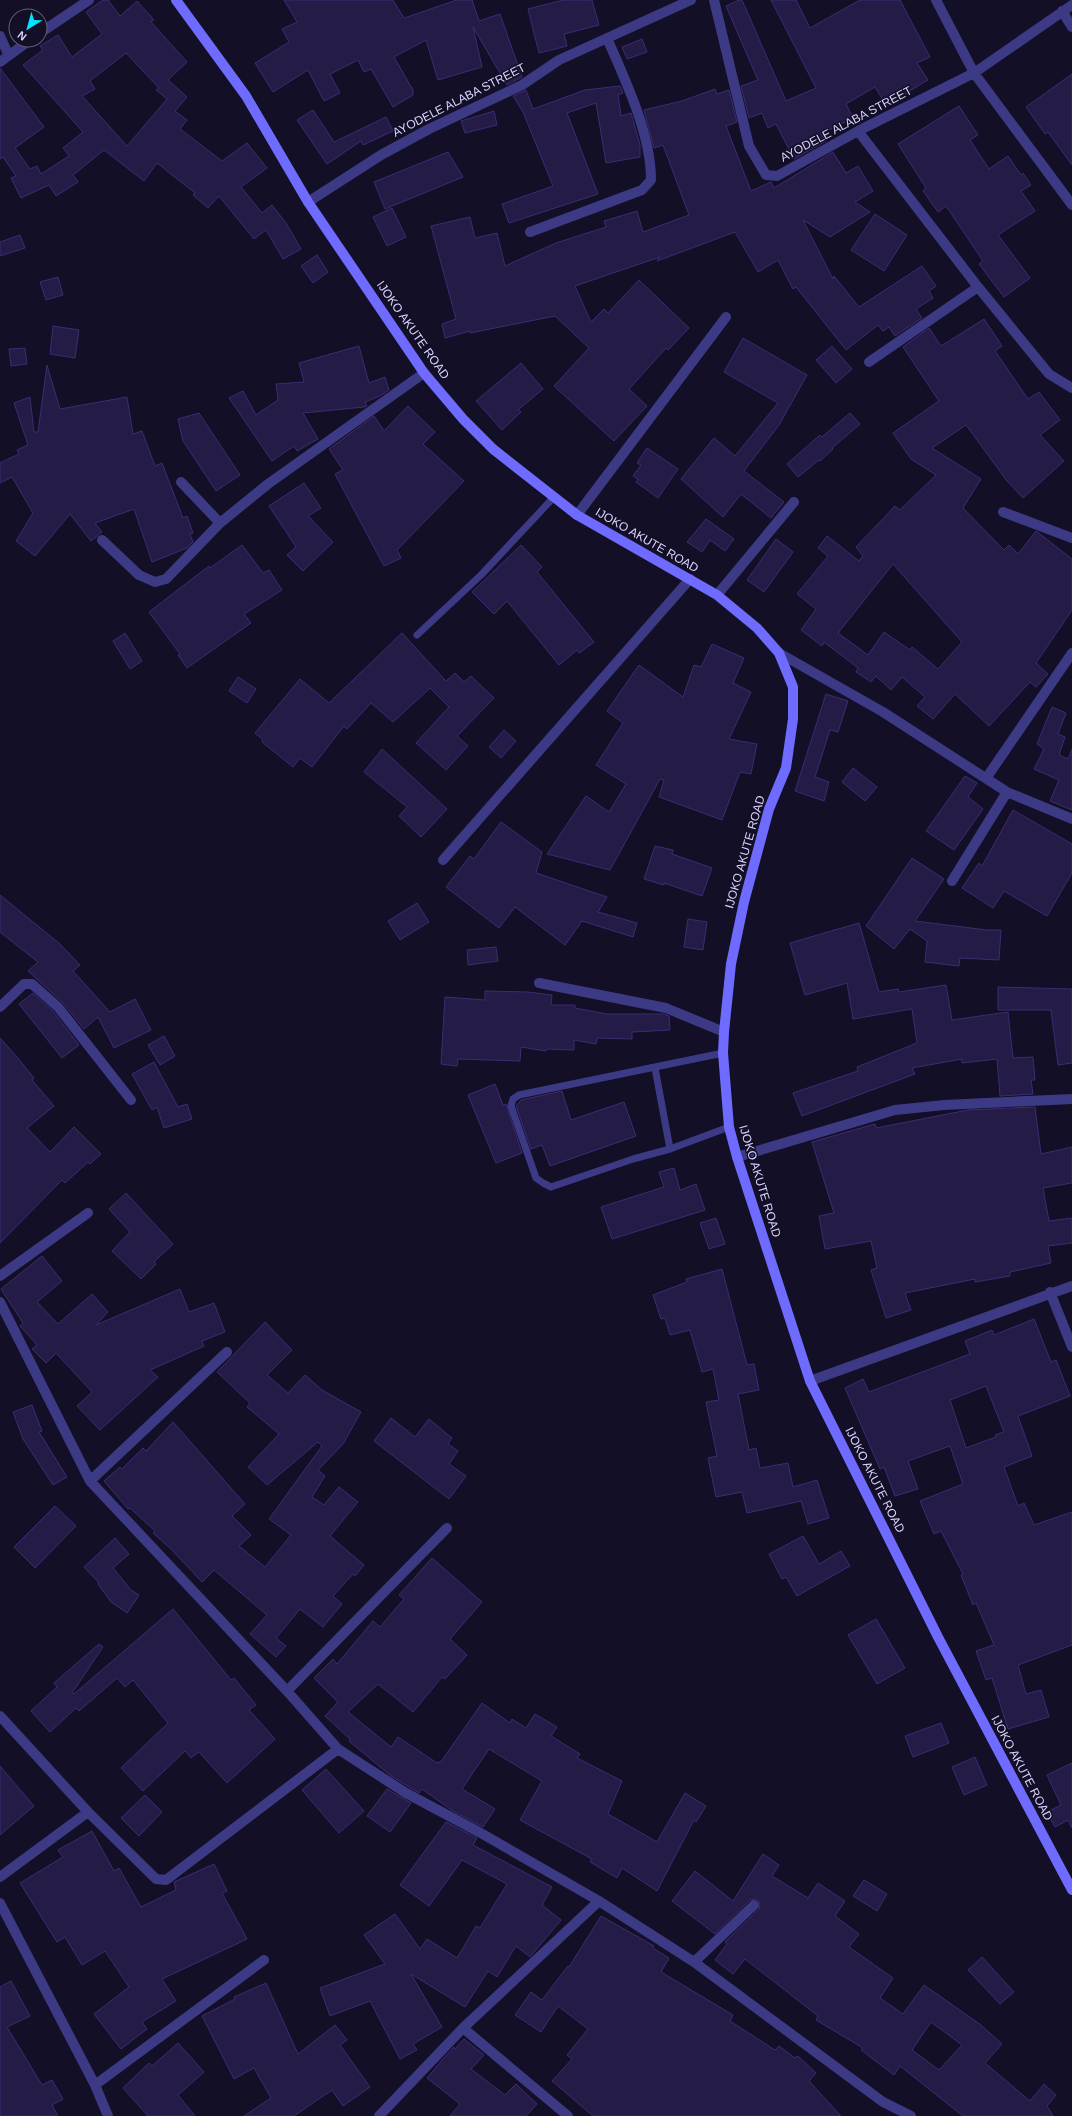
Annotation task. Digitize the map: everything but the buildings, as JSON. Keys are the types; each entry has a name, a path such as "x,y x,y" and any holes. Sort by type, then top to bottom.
{"main road":[{"name":"IJOKO AKUTE ROAD","path":"176,0 246,96 308,202 424,374 463,419 493,449 577,515 717,595 757,628 779,652 793,687 793,719 786,768 769,809 744,902 731,964 723,1053 729,1127 737,1157 810,1381 938,1637 1072,1890"}],"street":[{"path":"48,28 89,0"},
{"name":"AYODELE ALABA STREET","path":"308,202 380,155 429,129 522,85 559,60 691,0"},
{"name":"AYODELE ALABA STREET","path":"714,0 748,146 766,175 777,176 858,131 974,73 1072,5"},
{"path":"936,0 974,73 1072,205"},
{"path":"1062,12 1072,27"},
{"path":"0,36 8,54"},
{"path":"530,232 642,190 651,180 651,164 634,103 607,38"},
{"path":"0,62 8,54 17,48"},
{"path":"858,131 978,287 1049,374 1072,388"},
{"path":"869,362 978,287"},
{"path":"577,515 726,317"},
{"path":"102,540 139,575 155,582 166,579 220,523 268,484 424,374"},
{"path":"181,482 220,523"},
{"path":"717,595 794,502"},
{"path":"1003,512 1072,538"},
{"path":"443,860 690,579"},
{"path":"779,652 883,712 987,777 1008,792 1072,819"},
{"path":"987,777 1072,653"},
{"path":"952,881 1008,792"},
{"path":"539,983 666,1008 724,1032"},
{"path":"0,1007 24,984 32,984 58,1008 131,1100"},
{"path":"737,1157 895,1110 944,1105 1072,1099"},
{"path":"0,1276 88,1213"},
{"path":"810,1381 1050,1292 1072,1286"},
{"path":"1050,1292 1072,1347"},
{"path":"0,1302 90,1481 287,1691 338,1750 406,1793 480,1832 599,1901 694,1962 883,2102 911,2116"},
{"path":"90,1481 227,1352"},
{"path":"287,1691 447,1528"},
{"path":"0,1716 88,1812 156,1879 166,1880 338,1750"},
{"path":"0,1877 88,1812"},
{"path":"379,2116 463,2028 599,1901"},
{"path":"0,1903 95,2085 108,2116"},
{"path":"694,1962 754,1905"},
{"path":"95,2085 264,1960"},
{"path":"463,2028 568,2116"}],"lane":[{"path":"417,635 481,575 554,497"},
{"path":"723,1053 655,1068 558,1085 519,1095 513,1099 511,1106 536,1178 551,1186 633,1159 670,1149 729,1127"},
{"path":"655,1068 670,1149"}]}
